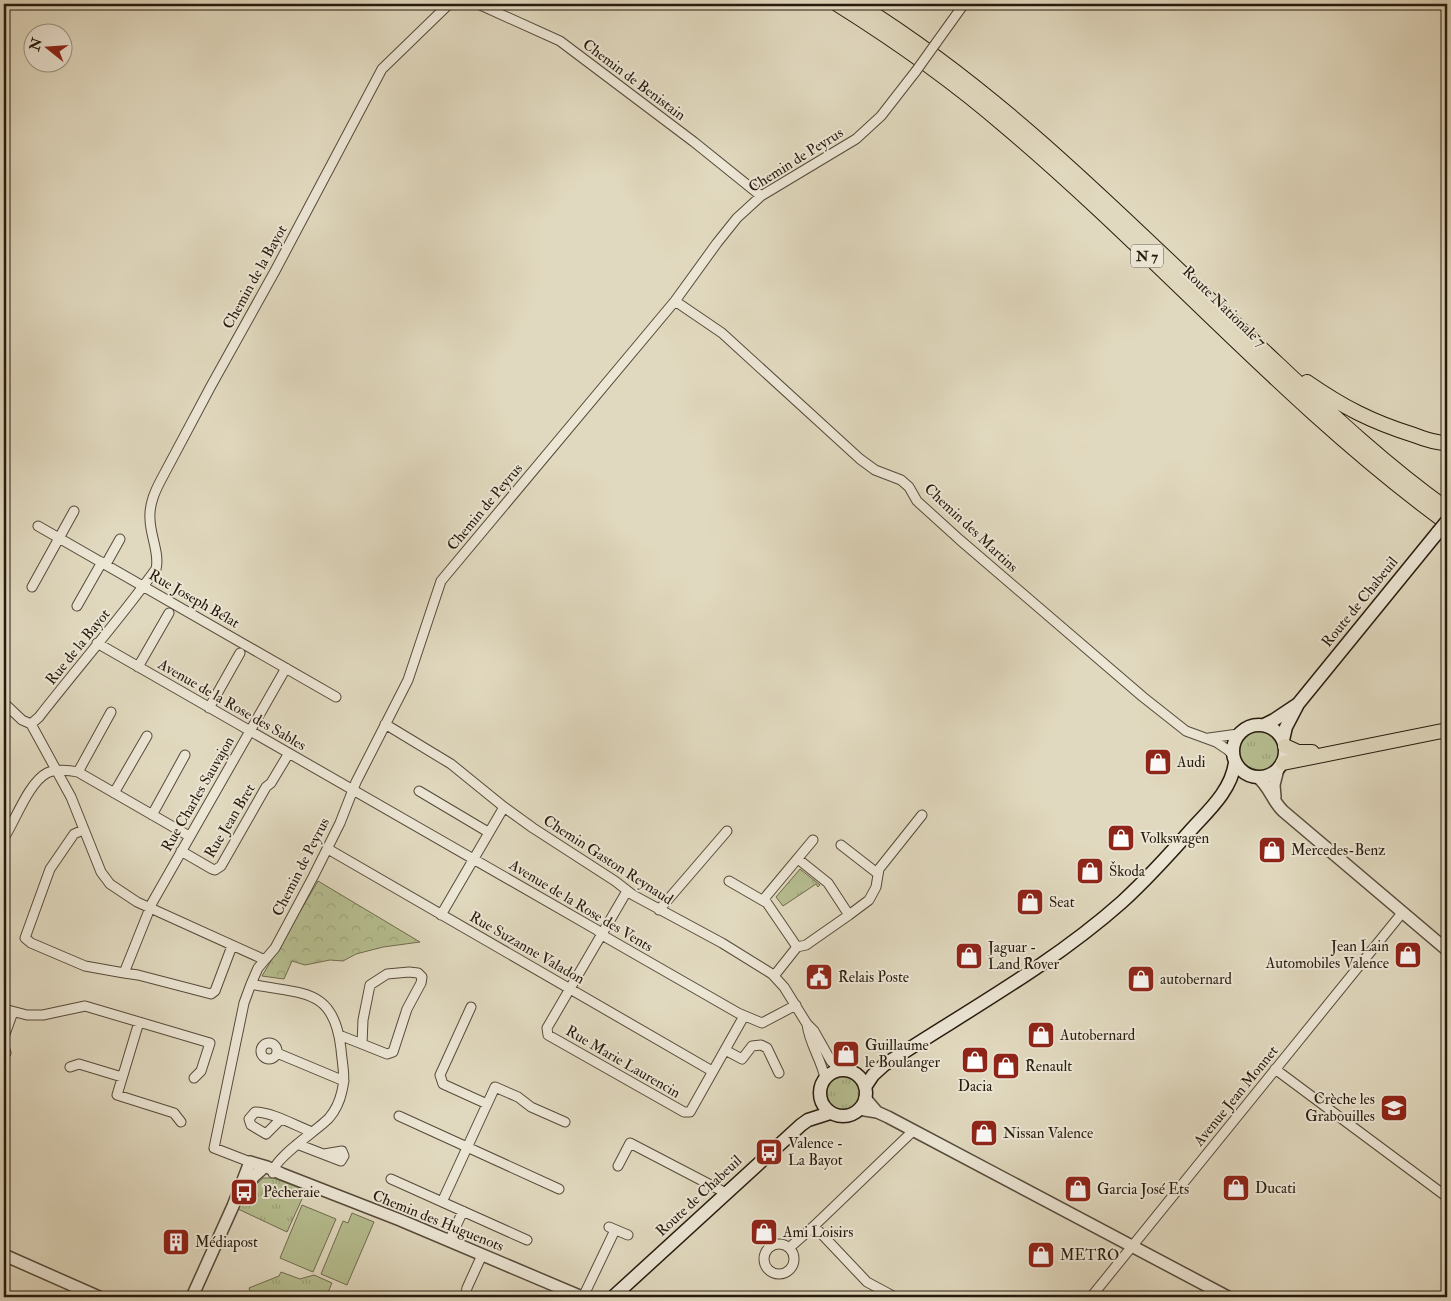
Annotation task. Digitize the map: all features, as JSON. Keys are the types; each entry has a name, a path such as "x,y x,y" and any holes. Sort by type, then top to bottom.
{"highway":[{"name":"Route Nationale 7","path":"837,4 942,75 1007,127 1258,362 1349,445 1444,526"},
{"name":"Route Nationale 7","path":"858,4 947,65 1014,118 1080,177 1356,436 1447,509"},
{"path":"1265,352 1337,402 1370,420 1424,439 1447,443"},
{"path":"1284,743 1298,752 1313,752 1447,724"},
{"path":"1280,766 1447,730"}],"main road":[{"name":"Route de Chabeuil","path":"1298,704 1444,526"},
{"path":"863,1098 856,1075 852,1072 840,1070 829,1074 825,1078 820,1091 820,1098 825,1109 830,1113 845,1116 863,1098 874,1075 884,1065 1000,991 1083,934 1128,896 1162,863 1214,805 1229,784 1234,772 1234,740 1238,734 1250,726 1264,725 1274,720 1298,704"},
{"path":"1214,805 1237,785 1254,777 1271,775 1280,766 1285,754 1286,727 1298,704"},
{"path":"1264,725 1278,733 1284,743"},
{"path":"1234,759 1239,769 1254,777"},
{"path":"856,1075 884,1065"},
{"name":"Route de Chabeuil","path":"613,1297 808,1120 820,1098"},
{"name":"Route de Chabeuil","path":"808,1120 830,1113"}],"street":[{"name":"Chemin de la Bayot","path":"144,586 157,565 150,520 150,506 162,478 382,69 448,4"},
{"name":"Chemin de Benistain","path":"478,4 560,42 694,142 761,196"},
{"name":"Chemin de Peyrus","path":"214,1148 244,1003 251,984 258,968 275,948 328,849 354,789 408,680 438,588 445,576 675,301 737,218 761,196 856,139 881,116 964,4"},
{"name":"Chemin des Martins","path":"675,301 722,333 860,459 875,470 901,480 908,486 917,501 960,540 1143,697 1186,731 1222,745 1234,759"},
{"path":"32,587 74,511"},
{"name":"Rue Joseph Bélat","path":"38,526 336,697"},
{"path":"77,606 120,539"},
{"name":"Rue de la Bayot","path":"31,724 39,717 144,586"},
{"path":"138,667 169,613"},
{"name":"Avenue de la Rose des Sables","path":"97,643 354,789"},
{"path":"209,708 240,653"},
{"name":"Rue Charles Sauvajon","path":"124,973 149,908 286,668"},
{"path":"4,703 22,720 31,724 70,797 105,878 117,890 149,908 265,960"},
{"path":"78,772 111,712"},
{"name":"Chemin Gaston Reynaud","path":"385,724 451,764 533,828 627,890 659,910 722,943 774,976 784,987 807,1024 814,1031 830,1061 840,1070"},
{"path":"1204,738 1238,734"},
{"path":"114,793 147,736"},
{"name":"Rue Jean Bret","path":"181,851 212,869 215,870 221,866 266,787 271,783 289,753"},
{"path":"152,814 185,755"},
{"path":"1278,806 1274,785 1280,766"},
{"path":"4,838 13,824 16,813 36,784 46,773 57,771 78,772 189,836"},
{"path":"1254,777 1263,781 1278,806 1447,950"},
{"name":"Avenue de la Rose des Vents","path":"354,789 744,1016 758,1022 765,1022 796,1005"},
{"path":"419,791 488,832"},
{"path":"441,914 504,807"},
{"path":"774,976 797,947 806,946 869,900 876,887 877,873 922,815"},
{"path":"83,830 74,834 50,870 25,935 27,940 85,966 138,975 211,994 215,991 232,946"},
{"path":"659,910 727,831"},
{"path":"763,900 813,840"},
{"path":"841,845 877,873"},
{"name":"Rue Suzanne Valadon","path":"328,849 712,1071"},
{"path":"798,859 828,883 849,915"},
{"path":"729,881 767,903 797,947"},
{"name":"Rue Marie Laurencin","path":"627,890 547,1028 548,1035 684,1112 690,1112 744,1016"},
{"name":"Avenue Jean Monnet","path":"1091,1297 1402,913"},
{"path":"339,1035 387,1054 393,1052 407,1008 421,983 422,977 418,973 386,974 370,985 363,1020 362,1044"},
{"path":"192,1297 233,1206 263,1170 281,1163 289,1150 329,1118 336,1106 344,1080 339,1035 332,1015 326,1006 315,998 303,994 251,984"},
{"path":"4,1038 8,1011 28,1015 44,1015 84,1006 210,1043 201,1071 194,1078"},
{"path":"471,1007 440,1075 443,1084 487,1104"},
{"path":"139,1022 117,1095 174,1113 181,1122"},
{"name":"Chemin Gaston Reynaud","path":"807,1024 808,1033 820,1060 825,1078"},
{"path":"725,1050 740,1063 752,1046 765,1046 779,1073"},
{"path":"277,1053 344,1080"},
{"path":"70,1067 79,1064 122,1077"},
{"path":"1275,1069 1447,1197"},
{"path":"442,1202 495,1087 518,1097 531,1107 565,1122"},
{"path":"863,1098 877,1112 1228,1297"},
{"path":"398,1116 560,1189"},
{"path":"281,1119 312,1132"},
{"path":"789,1248 913,1131"},
{"path":"618,1166 630,1143 726,1193"},
{"path":"297,1144 324,1154"},
{"name":"Chemin des Huguenots","path":"214,1148 263,1170 449,1241 583,1297"},
{"path":"391,1179 527,1240"},
{"path":"449,1241 463,1211"},
{"path":"814,1226 867,1282 896,1297"},
{"path":"583,1297 612,1229 628,1236"},
{"path":"4,1255 99,1297"},
{"path":"472,1297 466,1293 467,1288 482,1255"}],"green space":[{"path":"1259,729 1274,735 1280,750 1274,765 1259,771 1244,765 1238,750 1244,735"},
{"path":"800,869 820,885 818,887 816,884 783,906 776,897"},
{"path":"318,881 420,942 383,947 356,954 343,961 330,960 305,965 292,961 284,979 262,976"},
{"path":"842,1074 855,1080 861,1093 855,1106 842,1112 829,1106 823,1093 829,1080"},
{"path":"263,1178 273,1178 306,1190 287,1232 238,1209 253,1187"},
{"path":"302,1205 336,1219 313,1272 280,1258"},
{"path":"352,1213 374,1222 347,1285 321,1274 343,1221 348,1223"},
{"path":"281,1272 300,1279 314,1275 332,1283 326,1297 252,1297 249,1288 279,1276"}],"place":[{"name":"Audi","path":"1158,762"},
{"name":"Volkswagen","path":"1121,838"},
{"name":"Mercedes-Benz","path":"1272,850"},
{"name":"Škoda","path":"1090,871"},
{"name":"Seat","path":"1030,902"},
{"name":"Jean Lain Automobiles Valence","path":"1408,955"},
{"name":"Jaguar - Land Rover","path":"969,956"},
{"name":"Relais Poste","path":"819,977"},
{"name":"autobernard","path":"1141,979"},
{"name":"Autobernard","path":"1041,1035"},
{"name":"Guillaume le Boulanger","path":"846,1054"},
{"name":"Dacia","path":"975,1060"},
{"name":"Renault","path":"1006,1066"},
{"name":"Crèche les Grabouilles","path":"1394,1108"},
{"name":"Nissan Valence","path":"984,1133"},
{"name":"Valence - La Bayot","path":"769,1152"},
{"name":"Ducati","path":"1236,1188"},
{"name":"Garcia José Ets","path":"1078,1189"},
{"name":"Pêcheraie","path":"244,1192"},
{"name":"Ami Loisirs","path":"764,1232"},
{"name":"Médiapost","path":"176,1242"},
{"name":"METRO","path":"1041,1255"}]}
